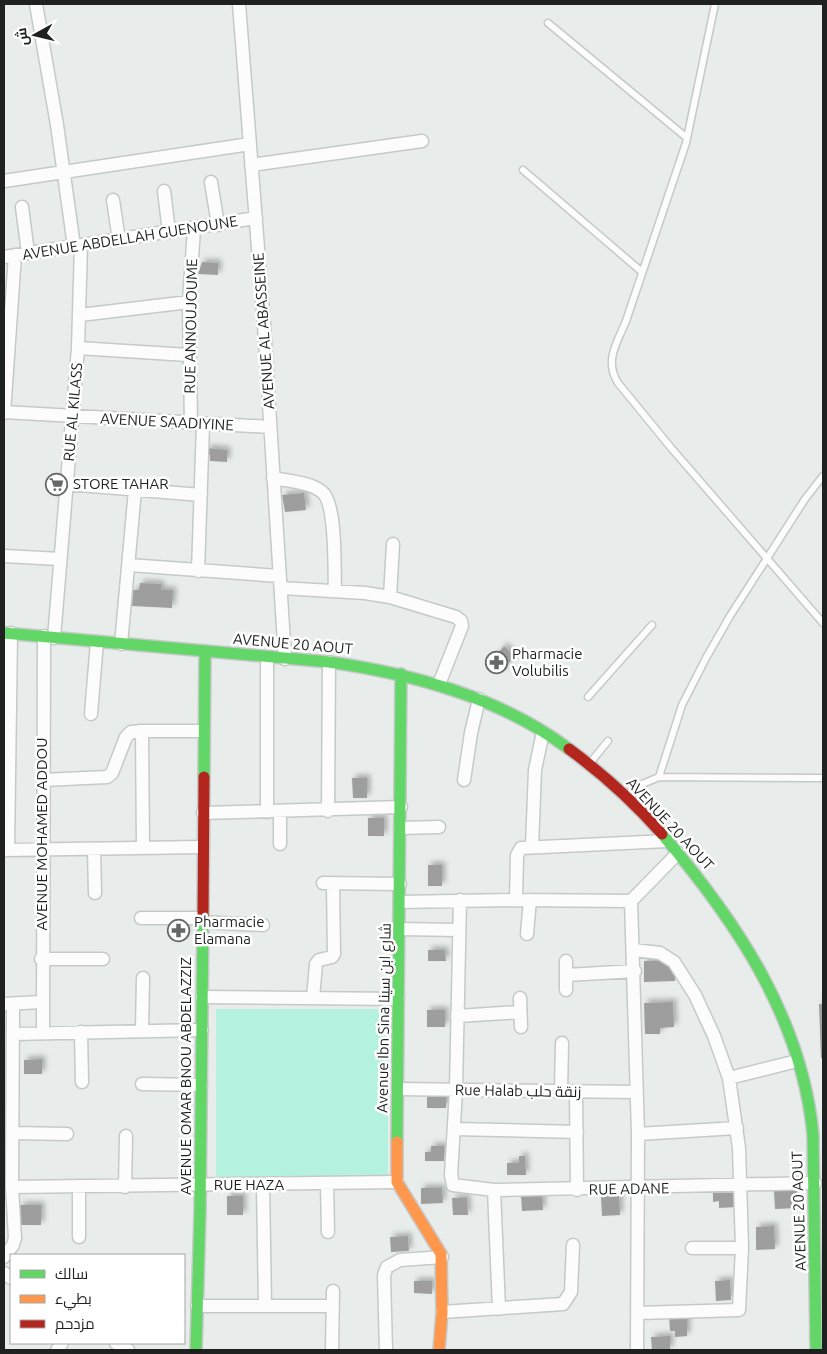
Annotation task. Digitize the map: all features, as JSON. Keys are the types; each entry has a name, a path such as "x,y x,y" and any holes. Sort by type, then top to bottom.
{"street":[{"name":"RUE AL KILASS","path":"36,4 78,246 80,315 60,559 49,637"},
{"name":"AVENUE AL ABASSEINE","path":"239,4 256,218 285,659"},
{"path":"251,165 422,141"},
{"path":"4,181 250,144"},
{"path":"211,182 218,225"},
{"path":"164,191 169,232"},
{"path":"114,200 119,240"},
{"path":"4,412 16,255 22,207"},
{"name":"AVENUE ABDELLAH GUENOUNE","path":"16,255 256,218"},
{"name":"RUE ANNOUJOUME","path":"194,229 189,302 188,355 197,424 201,495 198,571"},
{"path":"80,315 189,302"},
{"path":"78,348 188,355"},
{"name":"AVENUE SAADIYINE","path":"4,412 270,427"},
{"path":"273,478 308,485 319,489 328,498 332,523 335,591"},
{"path":"67,484 201,495"},
{"path":"121,644 135,490"},
{"path":"390,597 392,544"},
{"path":"4,556 60,559"},
{"path":"129,565 198,571 390,597 449,614 461,621 462,626 439,684"},
{"path":"7,633 6,850 203,847"},
{"name":"AVENUE 20 AOUT","path":"7,633 121,644 157,645 267,658 368,666 402,674 439,684 512,714 543,732 589,764 628,796 704,883 746,942 769,985 797,1061 807,1096 815,1183 820,1273 816,1350"},
{"name":"AVENUE MOHAMED ADDOU","path":"43,1033 41,1002 43,780 49,637"},
{"path":"92,714 97,642"},
{"name":"AVENUE OMAR BNOU ABDELAZZIZ","path":"196,1350 202,1030 205,651"},
{"path":"267,658 274,812 280,844"},
{"path":"328,811 329,662"},
{"name":"Avenue Ibn Sina شارع ابن سينا","path":"397,1182 402,674"},
{"path":"464,780 471,733 479,699"},
{"path":"142,731 143,848"},
{"path":"43,780 107,777 112,773 126,737 131,732 203,731"},
{"path":"532,846 535,770 543,732"},
{"path":"203,813 328,811 400,807"},
{"path":"400,828 438,827"},
{"path":"516,900 518,852 521,848 667,841"},
{"path":"94,849 95,892"},
{"path":"400,902 460,900 631,901 678,853"},
{"path":"313,998 316,962 332,957 334,954 328,884 400,884"},
{"path":"460,900 454,1129 577,1132"},
{"path":"527,934 530,900"},
{"path":"631,901 635,970 638,1134 637,1350"},
{"path":"141,918 263,925"},
{"path":"400,929 459,930"},
{"path":"634,950 660,953 674,962 695,995 714,1036 729,1078 737,1128 741,1185 742,1248 739,1310 638,1313"},
{"path":"42,959 103,959"},
{"path":"566,961 566,990"},
{"path":"567,975 635,970"},
{"path":"142,1030 143,978"},
{"path":"202,997 398,999"},
{"path":"520,998 521,1027"},
{"path":"4,1257 13,1246 15,1238 12,1187 13,1133 8,1073 13,1034 8,1004 41,1002"},
{"path":"457,1016 520,1012"},
{"path":"13,1034 202,1030"},
{"path":"81,1032 82,1082"},
{"path":"562,1043 562,1092"},
{"path":"729,1078 797,1061"},
{"path":"142,1084 201,1085"},
{"name":"Rue Halab زنقة حلب","path":"398,1089 576,1093 637,1092"},
{"path":"576,1093 577,1190"},
{"path":"638,1134 737,1128"},
{"name":"RUE ADANE","path":"454,1129 451,1175 455,1186 494,1190 577,1190 815,1183"},
{"path":"13,1133 67,1134"},
{"path":"125,1187 126,1136"},
{"path":"397,1182 432,1235 442,1257 442,1312 439,1350"},
{"name":"RUE HAZA","path":"12,1187 397,1182"},
{"path":"327,1184 328,1232"},
{"path":"263,1185 265,1306"},
{"path":"79,1186 79,1236"},
{"path":"494,1190 499,1309"},
{"path":"442,1312 558,1306 567,1302 571,1292 573,1245"},
{"path":"692,1248 742,1248"},
{"path":"386,1350 384,1275 387,1267 400,1260 442,1257"},
{"path":"332,1350 333,1291"},
{"path":"196,1306 333,1306"}],"lane":[{"path":"715,4 687,138 611,358 612,371 618,383 672,449 823,623"},
{"path":"548,23 687,138"},
{"path":"523,170 642,272"},
{"path":"659,777 672,732 693,682 730,616 804,499 823,476"},
{"path":"588,697 652,625"},
{"path":"589,764 608,741"},
{"path":"628,796 640,785 659,777 823,778"}],"green space":[{"path":"216,1009 388,1009 388,1179 216,1179"}],"building":[{"path":"202,262 218,263 218,275 198,274"},
{"path":"207,448 227,450 227,462 210,461 210,455 206,455"},
{"path":"304,493 306,510 285,512 282,495"},
{"path":"140,583 161,584 161,590 173,590 172,608 132,606 133,590 139,590"},
{"path":"504,646 515,656 500,673 490,663"},
{"path":"352,778 367,778 367,798 353,798"},
{"path":"368,818 384,818 384,836 368,836"},
{"path":"428,865 442,865 442,886 428,886"},
{"name":"Pharmacie Elamana","path":"170,924 185,924 186,939 170,939"},
{"path":"428,950 445,950 446,961 428,961"},
{"path":"644,961 666,961 675,976 675,981 644,982"},
{"path":"673,1002 674,1027 660,1028 660,1034 645,1034 644,1003"},
{"path":"819,1004 823,1004 823,1058 821,1058"},
{"path":"427,1010 445,1010 445,1027 427,1027"},
{"path":"42,1059 42,1074 24,1074 24,1060"},
{"path":"427,1091 446,1091 446,1108 427,1108"},
{"path":"431,1146 444,1146 444,1161 425,1161 425,1152 431,1152"},
{"path":"519,1156 525,1156 526,1175 507,1175 507,1163 519,1163"},
{"path":"421,1188 442,1188 443,1203 421,1204"},
{"path":"735,1189 736,1207 719,1208 719,1201 713,1202 713,1190"},
{"path":"796,1190 796,1208 775,1209 774,1191"},
{"path":"521,1194 542,1194 543,1210 522,1211"},
{"path":"619,1195 620,1215 602,1216 601,1196"},
{"path":"227,1196 243,1196 243,1215 227,1215"},
{"path":"452,1198 467,1198 468,1215 453,1215"},
{"path":"20,1205 41,1205 41,1225 21,1225"},
{"path":"774,1226 775,1249 756,1250 756,1227"},
{"path":"408,1236 409,1251 391,1252 390,1237"},
{"path":"730,1280 731,1300 716,1301 715,1281"},
{"path":"414,1281 432,1281 432,1294 414,1293"},
{"path":"669,1315 687,1315 687,1336 675,1337 675,1331 670,1331"},
{"path":"670,1336 670,1350 652,1350 651,1337"}],"traffic: fast":[{"path":"4,633 329,662 392,673 423,681 484,702 514,715 569,749"},
{"path":"204,777 205,651"},
{"path":"397,1142 401,674"},
{"path":"662,834 715,901 739,937 761,973 780,1011 795,1051 806,1092 813,1135 816,1350"},
{"path":"196,1350 200,1212 203,916"}],"traffic: slow":[{"path":"397,1142 397,1182 441,1254 442,1312 439,1350"}],"traffic: jam":[{"path":"569,749 618,789 662,834"},
{"path":"203,916 204,777"}],"place":[{"name":"STORE TAHAR","path":"57,484"},
{"name":"Pharmacie Volubilis","path":"496,663"},
{"name":"Pharmacie Elamana","path":"178,931"}]}
